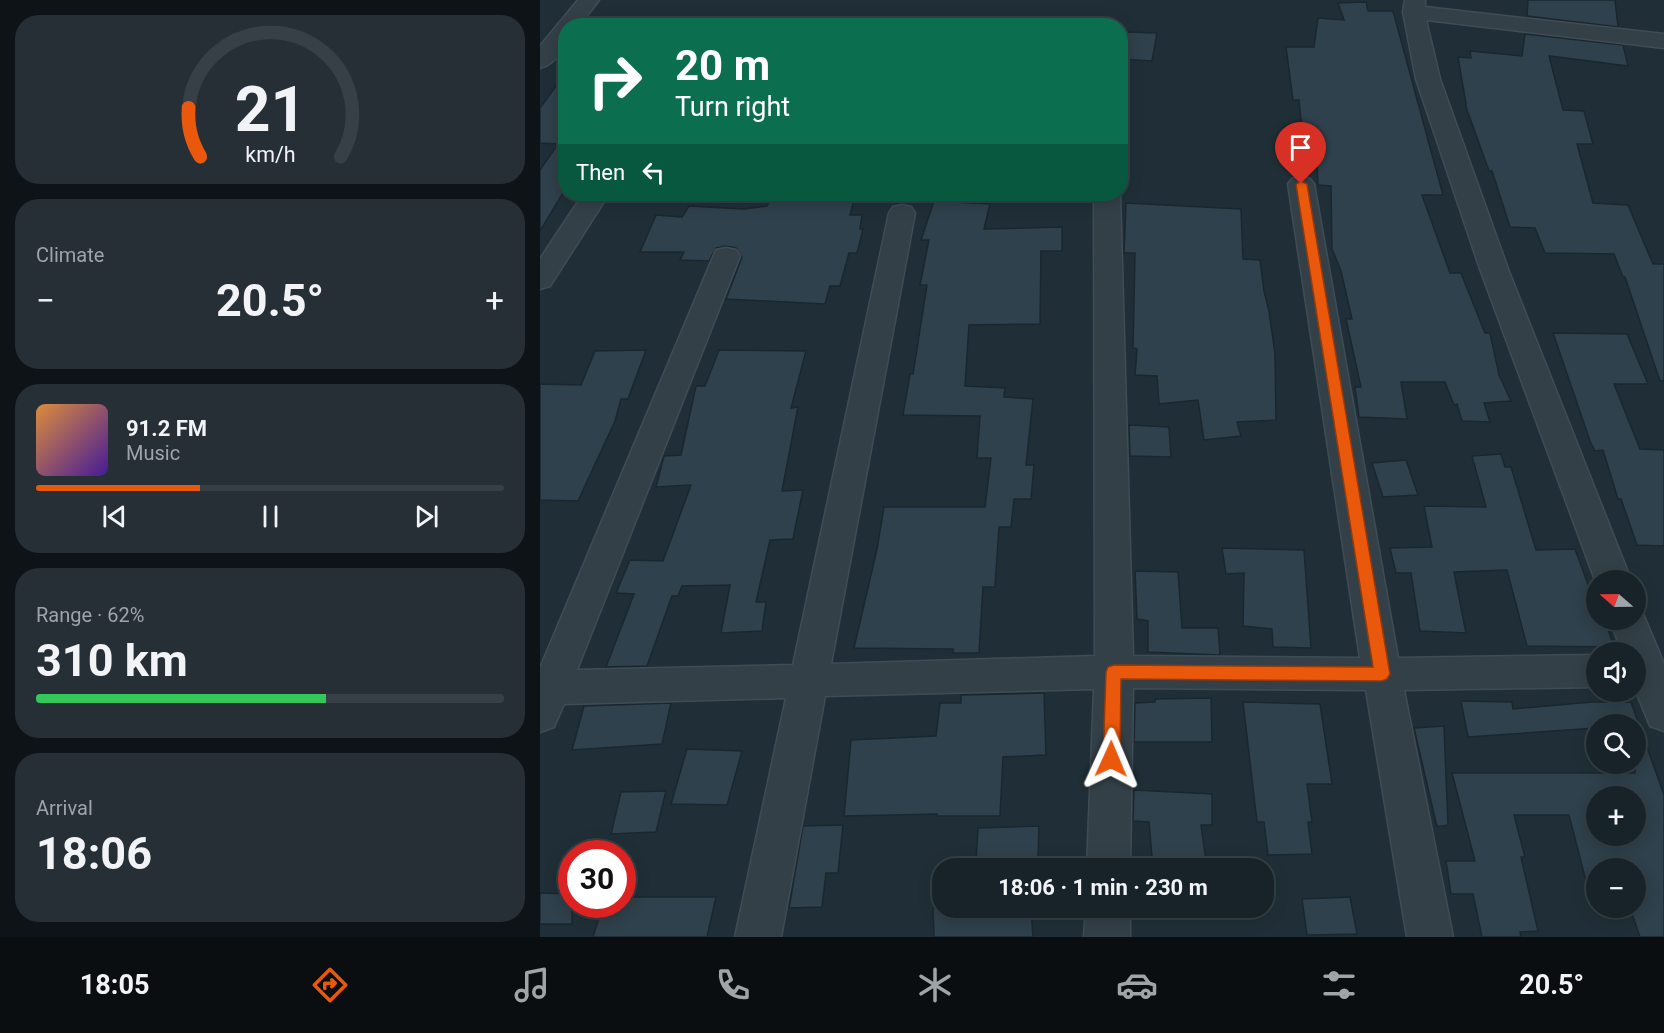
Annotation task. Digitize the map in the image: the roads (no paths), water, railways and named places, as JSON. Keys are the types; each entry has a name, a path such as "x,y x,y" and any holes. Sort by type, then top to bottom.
{"street":[{"path":"574,18 589,0"},
{"path":"1609,570 1494,269 1445,129 1428,79 1415,6 1664,41"},
{"path":"540,61 558,37"},
{"path":"1301,184 1382,674 1430,937"},
{"path":"540,280 591,201"},
{"path":"1107,201 1114,672 1109,858"},
{"path":"758,937 903,213"},
{"path":"726,256 544,697 808,681 1114,672 1382,674 1586,671"},
{"path":"1632,630 1664,714"},
{"path":"1107,937 1108,918"}]}
